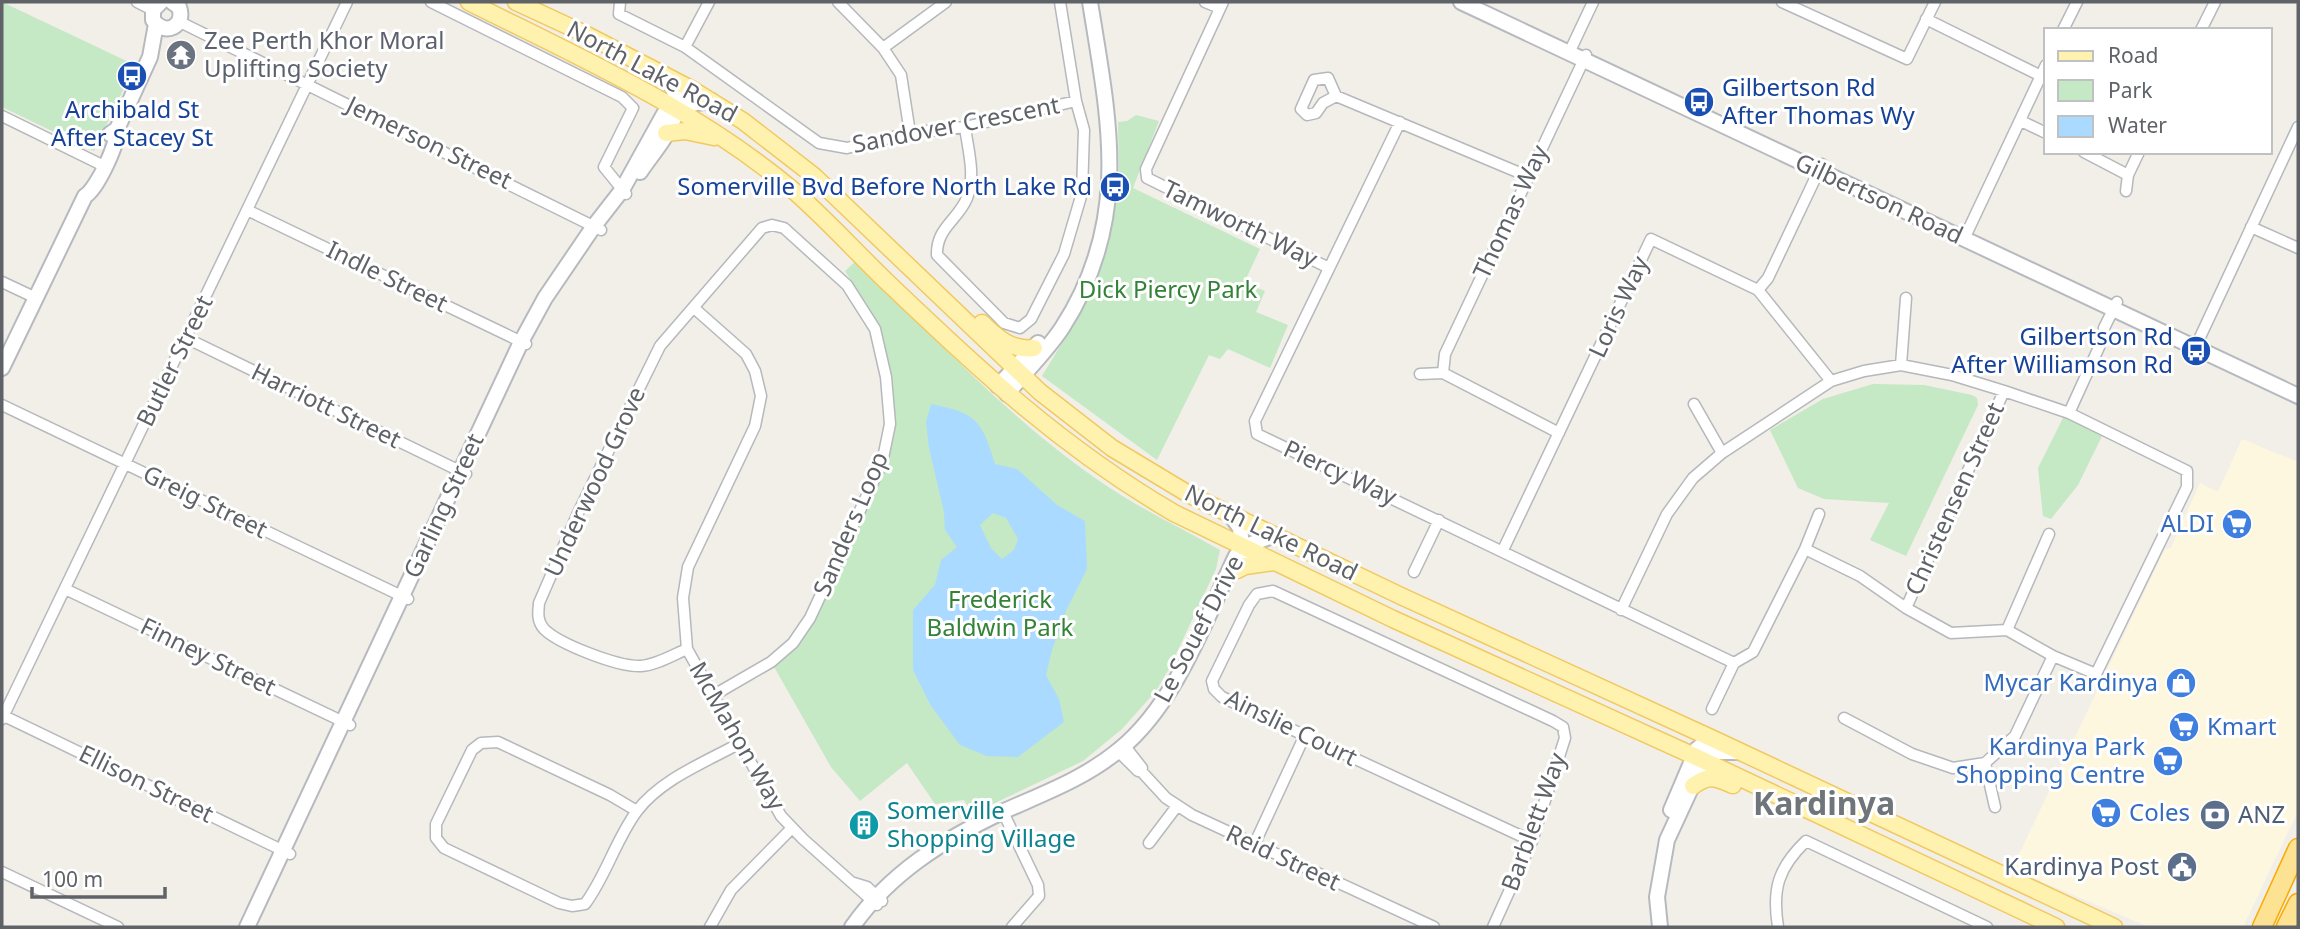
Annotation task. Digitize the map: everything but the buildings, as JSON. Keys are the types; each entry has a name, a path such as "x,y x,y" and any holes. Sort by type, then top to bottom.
{"highway":[{"path":"2262,927 2298,848"},
{"path":"2286,927 2298,903"}],"main road":[{"name":"North Lake Road","path":"469,2 677,110 727,139 795,192 1003,390 1101,468 1174,513 1393,619 1698,755 2056,927"},
{"name":"North Lake Road","path":"516,2 665,75 743,121 814,176 1018,373 1112,448 1190,495 2113,927"},
{"path":"666,133 685,131 727,139"},
{"path":"916,274 932,282 1005,342 1019,348 1034,348"},
{"path":"1237,570 1245,566 1274,562"},
{"path":"1604,689 1626,709 1693,741 1698,755"},
{"path":"1693,786 1703,778 1716,778 1756,795 1793,802"}],"street":[{"name":"Jemerson Street","path":"137,2 169,12 597,228"},
{"name":"Butler Street","path":"2,717 347,2"},
{"path":"431,2 622,97 633,108 604,167 624,192"},
{"name":"Sandover Crescent","path":"620,2 619,14 685,47 819,143 847,148 910,133 965,127 1076,101 1060,2"},
{"path":"685,47 709,2"},
{"path":"838,2 883,48 901,75 910,133"},
{"path":"883,48 946,2"},
{"path":"1018,373 1034,348 1057,322 1073,292 1091,248 1098,219 1101,108 1083,2"},
{"path":"1003,390 1060,330 1070,314 1101,240 1109,201 1110,140 1106,96 1090,2"},
{"path":"1206,2 1221,5"},
{"name":"Gilbertson Road","path":"1461,2 1570,50 2197,344 2298,388"},
{"name":"Gilbertson Road","path":"1477,2 1570,50"},
{"path":"1570,50 1594,2"},
{"path":"1789,3 1907,59 1935,2"},
{"path":"2064,28 2077,2"},
{"path":"2202,28 2215,2"},
{"name":"Tamworth Way","path":"1221,5 1146,169 1147,178 1329,268"},
{"path":"2,368 85,196 84,189 101,164 111,133 117,129 149,57 157,50 169,12"},
{"path":"1927,19 2044,71 1965,236"},
{"name":"Thomas Way","path":"1443,373 1445,354 1585,57"},
{"path":"665,75 676,91 677,110"},
{"path":"1336,96 1527,176"},
{"name":"Garling Street","path":"624,192 664,114 696,103 712,101"},
{"path":"965,127 972,172 967,198 937,241 937,255 1004,323 1020,328 1031,319 1065,254 1082,193 1084,130 1076,101"},
{"name":"Garling Street","path":"247,927 286,852 545,298 675,121 677,110"},
{"path":"2,116 101,164"},
{"path":"2021,121 2044,132"},
{"name":"Piercy Way","path":"1400,122 1255,421 1257,434 1734,663"},
{"path":"2197,344 2298,127"},
{"path":"2088,154 2128,174"},
{"path":"2126,191 2128,174 2138,154"},
{"path":"1758,290 1768,278 1821,167"},
{"name":"Indle Street","path":"247,210 524,343"},
{"name":"Underwood Grove","path":"687,649 645,666 608,662 543,628 537,617 539,603 578,513 660,346 762,228 772,225"},
{"name":"Sanders Loop","path":"714,695 778,656 793,643 810,618 882,463 890,424 886,377 875,329 847,285 784,228 772,225"},
{"path":"2251,227 2298,248"},
{"name":"Loris Way","path":"1503,550 1651,239 1758,290 1831,381"},
{"path":"2,282 36,298"},
{"path":"1901,365 1906,298"},
{"path":"2069,413 2105,334 2110,331 2118,307"},
{"name":"McMahon Way","path":"694,308 746,354 755,371 761,396 755,426 688,567 683,598 687,649 780,816 857,889 877,901"},
{"name":"Harriott Street","path":"186,338 463,472"},
{"name":"Gilbertson Road","path":"2197,344 2298,396"},
{"path":"1621,610 1667,514 1693,478 1722,453 1831,381 1864,371 1901,365 1952,375 2004,391 2069,413 2187,471 2187,487 2096,674 2053,656 2007,630 1951,632 1906,608 1860,576 1805,549"},
{"path":"1420,374 1443,373 1559,433"},
{"name":"Christensen Street","path":"1906,608 2004,391"},
{"path":"1694,404 1722,453"},
{"name":"Greig Street","path":"2,405 405,598"},
{"name":"Le Souef Drive","path":"852,927 877,901 943,850 1005,816 1063,794 1124,751 1163,713 1179,689 1243,558 1240,528 1230,514"},
{"path":"1712,709 1734,663 1753,652 1805,549 1819,514"},
{"path":"1414,572 1439,520"},
{"path":"2007,630 2049,534"},
{"name":"Le Souef Drive","path":"1124,751 1174,683 1236,556 1243,547 1275,535"},
{"name":"Finney Street","path":"65,589 347,723"},
{"name":"Ainslie Court","path":"1532,841 1222,697 1214,689 1212,681 1248,605 1257,594 1273,591 1553,720"},
{"path":"1844,718 1912,754 1953,768 1985,763 2015,736 2053,656"},
{"name":"Ellison Street","path":"2,717 286,852"},
{"name":"Barblett Way","path":"1493,927 1532,841 1565,738 1563,727 1553,720"},
{"path":"1254,845 1305,735"},
{"path":"1652,927 1650,897 1660,838 1698,755 1711,738"},
{"path":"637,811 610,795 498,742 481,743 472,750 436,824 436,838 444,848 559,903 572,906 585,904 595,891 637,811 667,785 740,743"},
{"name":"Reid Street","path":"1124,751 1142,767 1142,772 1166,798 1177,806 1431,927"},
{"path":"1698,755 1740,752"},
{"path":"1660,927 1657,897 1667,840 1693,786 1698,755"},
{"path":"1985,763 1995,807"},
{"path":"1149,843 1177,806"},
{"path":"1005,816 1038,885 1038,896 1012,927"},
{"path":"710,927 731,890 792,828"},
{"path":"1778,927 1776,911 1779,880 1787,859 1806,841 1987,927"},
{"name":"Garling Street","path":"256,927 286,852"},
{"path":"2,872 118,927"},
{"name":"Le Souef Drive","path":"861,927 877,901"}],"shaded area":[{"path":"2242,439 2298,462 2298,811 2243,927 2149,927 2012,869 2165,549 2171,548 2200,483 2218,492"}],"green space":[{"path":"2,2 135,65 94,151 2,107"},
{"name":"Dick Piercy Park","path":"1136,115 1159,121 1133,188 1260,249 1244,283 1265,291 1256,312 1288,325 1270,368 1228,349 1220,359 1209,355 1157,460 1042,376 1070,330 1107,239 1119,176 1118,122 1127,121"},
{"name":"Frederick Baldwin Park","path":"857,260 979,382 1044,439 1113,490 1220,550 1216,569 1170,667 1156,691 1122,729 1083,761 972,814 964,800 935,804 907,763 860,801 831,767 773,665 800,642 845,553 894,426 884,341 867,305 845,271"},
{"path":"1873,384 1924,385 1977,398 1978,405 1906,556 1870,540 1889,503 1824,499 1798,488 1770,430 1823,399"},
{"path":"2064,416 2103,434 2078,485 2051,519 2043,516 2038,468"}],"water":[{"path":"931,404 968,415 986,437 995,464 1017,469 1057,505 1085,521 1087,569 1066,611 1046,675 1059,699 1064,722 1018,757 987,756 960,745 931,706 913,670 913,610 935,585 941,560 957,547 945,530 944,512 929,448 926,422","holes":["993,513 1006,518 1018,539 1014,550 1002,559 991,548 980,525"]}],"place":[{"name":"Zee Perth Khor Moral Uplifting Society","path":"181,55"},
{"name":"Archibald St After Stacey St","path":"132,76"},
{"name":"Gilbertson Rd After Thomas Wy","path":"1699,102"},
{"name":"Somerville Bvd Before North Lake Rd","path":"1115,187"},
{"name":"Gilbertson Rd After Williamson Rd","path":"2196,351"},
{"name":"ALDI","path":"2237,524"},
{"name":"Mycar Kardinya","path":"2181,683"},
{"name":"Kmart","path":"2184,727"},
{"name":"Kardinya Park Shopping Centre","path":"2168,761"},
{"name":"Coles","path":"2106,813"},
{"name":"ANZ","path":"2215,815"},
{"name":"Somerville Shopping Village","path":"864,825"},
{"name":"Kardinya Post","path":"2182,867"}],"district":[{"name":"Kardinya","path":"1824,804"}]}
